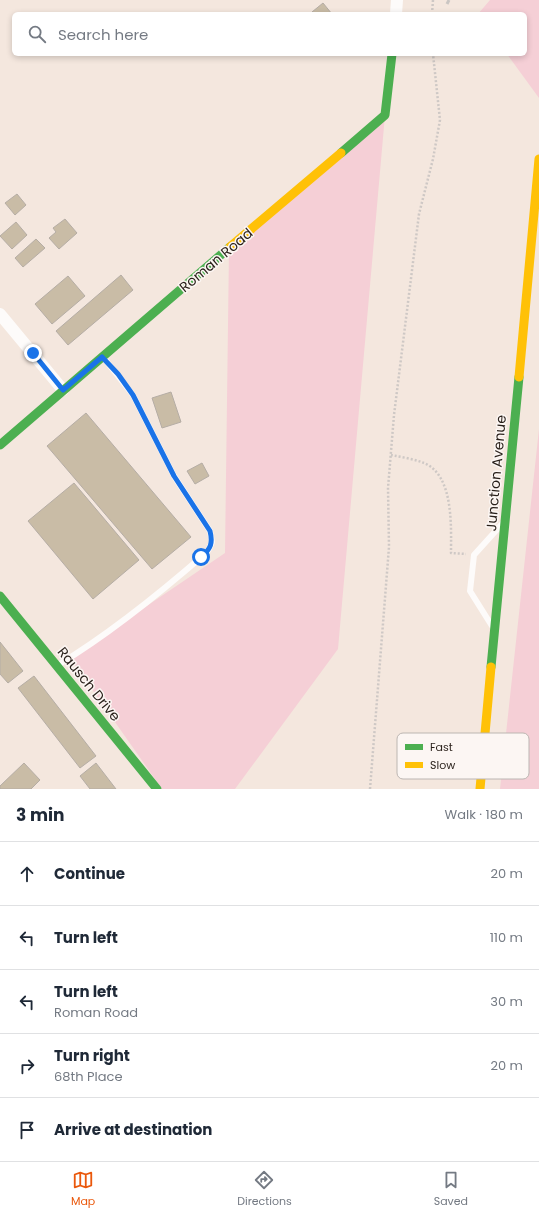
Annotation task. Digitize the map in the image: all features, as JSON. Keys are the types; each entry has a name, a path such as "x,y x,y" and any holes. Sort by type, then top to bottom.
{"street":[{"path":"396,12 397,0"},
{"name":"Roman Road","path":"0,445 385,115 392,56"},
{"name":"Junction Avenue","path":"485,733 539,159"},
{"path":"0,314 63,390"},
{"name":"Rausch Drive","path":"0,596 157,789"},
{"name":"Junction Avenue","path":"480,789 481,779"}],"lane":[{"path":"57,666 92,644 139,609 206,553 212,542 210,531 174,476 133,395 118,374 102,357"},
{"path":"495,630 470,591 474,555 505,520"}],"path":[{"path":"432,12 433,0"},
{"path":"370,789 389,547 388,488 395,407 419,214 433,159 440,120 433,56"},
{"path":"390,455 425,463 438,473 444,484 452,518 451,554 474,555"}],"shaded area":[{"path":"490,0 539,0 539,98 508,56 527,56 527,12 480,12"},
{"path":"385,115 338,649 235,789 162,789 70,658 225,553 229,249"},
{"path":"539,429 539,789 500,789 501,779 529,779 529,733 506,733"}],"building":[{"path":"323,3 330,12 312,12"},
{"path":"17,194 26,205 15,215 5,203"},
{"path":"65,219 77,233 59,249 49,238 56,232 53,228"},
{"path":"16,222 27,235 12,249 0,236"},
{"path":"36,239 45,248 23,267 15,258"},
{"path":"121,275 133,290 68,345 56,331"},
{"path":"68,276 85,296 52,324 35,304"},
{"path":"171,392 181,422 162,428 152,398"},
{"path":"86,413 191,537 152,569 47,446"},
{"path":"202,463 209,476 195,484 187,471"},
{"path":"74,483 139,560 93,599 28,521"},
{"path":"0,642 23,671 8,683 0,674"},
{"path":"34,676 96,756 80,768 18,688"},
{"path":"24,763 40,780 31,789 0,789 0,786"},
{"path":"96,763 116,789 90,789 80,776"}],"railway":[{"path":"447,4 449,0"}],"traffic: fast":[{"path":"341,153 385,115 392,56"},
{"path":"0,445 230,247"},
{"path":"491,667 519,377"},
{"path":"0,596 157,789"}],"traffic: slow":[{"path":"230,247 341,153"},
{"path":"519,377 539,159"},
{"path":"485,733 491,667"},
{"path":"480,789 481,779"}],"route":[{"path":"33,353 63,390 102,357 118,374 133,395 174,476 210,531 212,542 211,546 201,557"}]}
